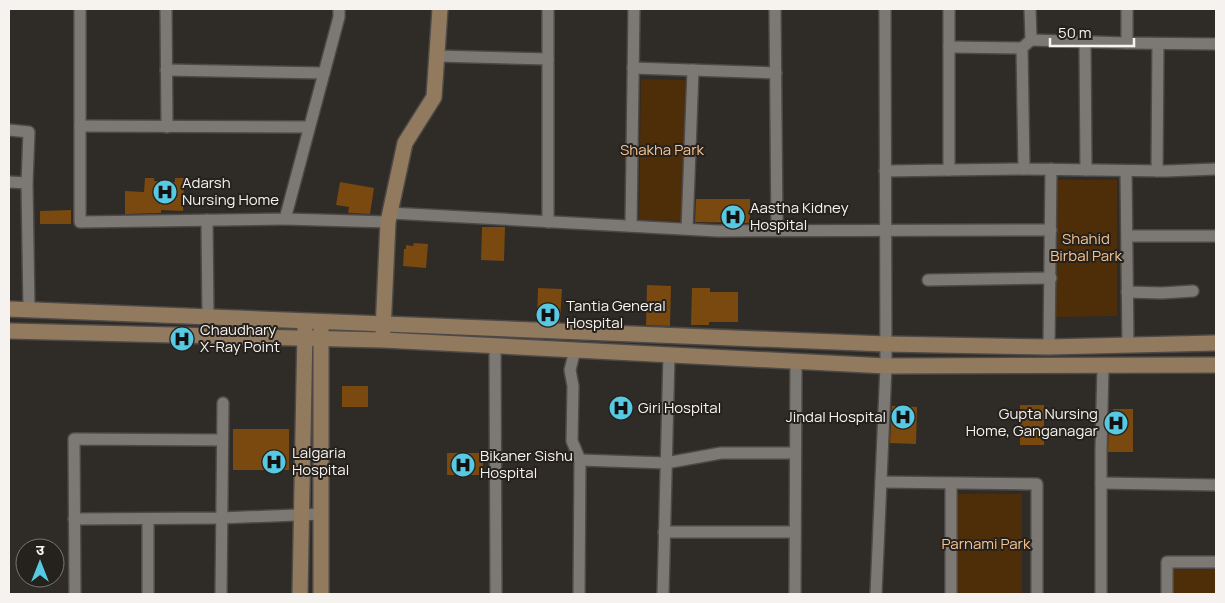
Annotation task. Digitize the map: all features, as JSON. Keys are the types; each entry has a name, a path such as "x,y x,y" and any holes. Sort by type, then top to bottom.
{"street":[{"path":"80,9 80,222 389,218 548,222 687,229 1051,230"},
{"path":"166,9 167,127"},
{"path":"285,219 339,17 339,9"},
{"path":"383,340 389,218 406,143 434,97 440,9"},
{"path":"548,9 548,222"},
{"path":"631,226 634,9"},
{"path":"775,9 777,230"},
{"path":"876,594 886,366 885,9"},
{"path":"949,9 949,170"},
{"path":"1030,9 1031,40"},
{"path":"1127,9 1127,43"},
{"path":"949,47 1022,48 1031,40 1216,44"},
{"path":"1085,42 1086,170"},
{"path":"1157,171 1158,44"},
{"path":"1022,48 1024,169"},
{"path":"437,56 548,59"},
{"path":"633,68 776,73"},
{"path":"166,70 324,73"},
{"path":"687,229 693,70"},
{"path":"80,126 309,127"},
{"path":"9,130 29,132 27,183 28,309"},
{"path":"885,171 1024,169 1216,170"},
{"path":"1049,347 1051,169"},
{"path":"1126,170 1128,345"},
{"path":"9,182 27,183"},
{"path":"207,220 208,316"},
{"path":"1127,236 1216,236"},
{"path":"928,280 1050,278"},
{"path":"1127,292 1162,293 1193,291"},
{"path":"9,309 886,344 1049,347 1216,343"},
{"path":"300,594 305,320"},
{"path":"321,321 321,594"},
{"path":"9,331 383,340 886,366 1216,365"},
{"path":"495,346 496,594"},
{"path":"575,350 570,370 573,386 572,441 580,460 579,594"},
{"path":"663,594 669,355"},
{"path":"795,594 796,361"},
{"path":"1101,594 1103,365"},
{"path":"221,594 223,403"},
{"path":"74,594 74,438 222,440"},
{"path":"580,460 666,463 721,453 795,453"},
{"path":"881,482 1037,484 1037,594"},
{"path":"952,483 952,594"},
{"path":"1101,483 1216,485"},
{"path":"74,519 221,518 321,514"},
{"path":"148,518 148,594"},
{"path":"664,532 795,532"},
{"path":"1167,594 1167,562 1216,562"}],"green space":[{"name":"Shakha Park","path":"641,79 685,80 683,221 639,220"},
{"name":"Shahid Birbal Park","path":"1055,180 1117,180 1117,316 1055,317"},
{"name":"Parnami Park","path":"949,494 1022,494 1022,594 950,594"},
{"path":"1169,567 1215,567 1215,594 1169,594"}],"building":[{"path":"145,178 154,178 154,181 175,182 175,178 184,178 183,211 161,210 161,213 125,214 125,191 144,192"},
{"path":"340,182 374,188 370,214 348,213 349,207 336,205"},
{"path":"696,199 750,199 750,223 695,222"},
{"path":"71,210 71,224 40,224 40,211"},
{"path":"482,227 505,227 504,261 481,260"},
{"path":"414,243 428,244 426,268 403,266 404,249 406,249 406,245 413,246"},
{"path":"647,285 671,286 670,326 646,325"},
{"path":"538,288 562,289 560,322 537,321"},
{"path":"692,288 710,288 710,292 738,292 738,322 709,322 709,325 691,325"},
{"path":"342,386 368,386 368,407 342,407"},
{"path":"1020,405 1044,405 1044,445 1020,445"},
{"path":"892,406 917,407 916,444 890,443"},
{"path":"1113,409 1133,409 1133,452 1108,452 1109,414 1113,414"},
{"path":"233,429 289,429 289,470 233,470"},
{"path":"447,453 483,453 483,475 447,475"}],"place":[{"name":"Adarsh Nursing Home","path":"165,192"},
{"name":"Aastha Kidney Hospital","path":"733,217"},
{"name":"Tantia General Hospital","path":"548,315"},
{"name":"Chaudhary X-Ray Point","path":"182,339"},
{"name":"Giri Hospital","path":"621,408"},
{"name":"Jindal Hospital","path":"903,417"},
{"name":"Gupta Nursing Home, Ganganagar","path":"1116,423"},
{"name":"Lalgaria Hospital","path":"274,462"},
{"name":"Bikaner Sishu Hospital","path":"463,465"}]}
